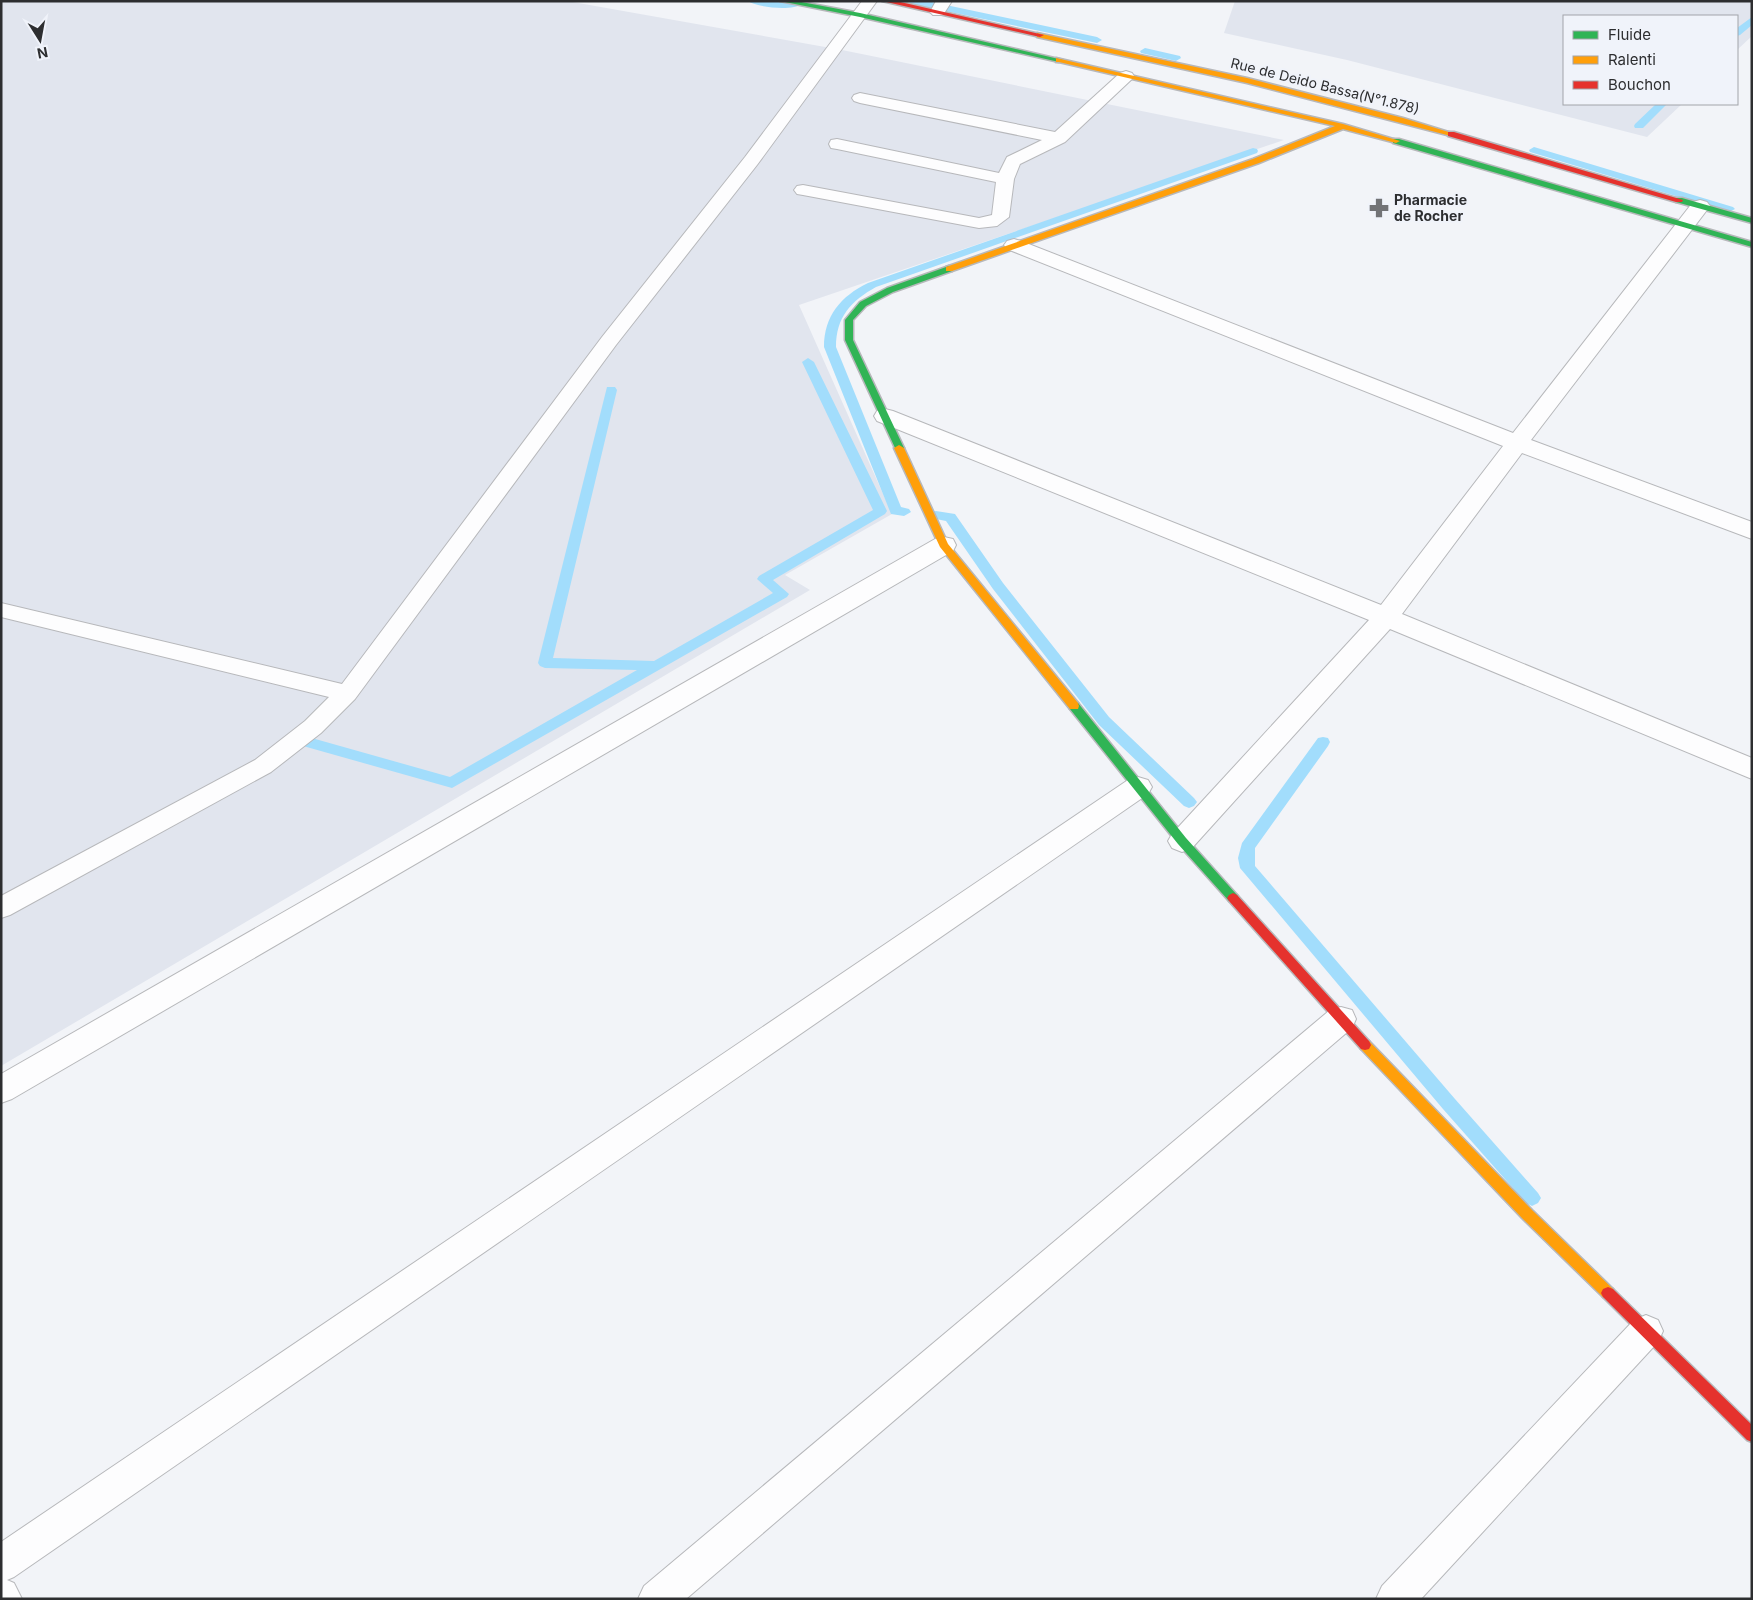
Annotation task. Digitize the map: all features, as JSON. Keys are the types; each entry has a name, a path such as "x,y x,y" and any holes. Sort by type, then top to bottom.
{"main road":[{"path":"783,1 865,8 1126,76 1343,126 1686,224 1752,245"},
{"name":"Rue de Deido Bassa(N°1.878)","path":"885,1 941,6 1366,110 1752,221"},
{"path":"1343,126 1256,161 890,290 863,304 849,320 849,340 944,544 1182,841 1341,1019 1527,1214 1752,1435"}],"street":[{"path":"1182,841 1386,617 1517,442 1700,206"},
{"path":"1014,245 1517,442 1752,531"},
{"path":"885,416 1386,617 1752,769"},
{"path":"1,1090 944,544"},
{"path":"1,1564 1138,787"},
{"path":"657,1599 1341,1019"},
{"path":"1395,1599 1646,1332"}],"lane":[{"path":"1,908 263,766 314,727 347,693 609,341 751,161 865,8"},
{"path":"803,190 979,223 991,222 1000,217 1005,179 1013,161 1059,138 1126,76"},
{"path":"860,98 1059,138"},
{"path":"837,144 1005,179"},
{"path":"1,610 347,693"}],"shaded area":[{"path":"1,1 567,1 842,50 1284,140 799,305 892,514 785,575 810,590 1,1066"},
{"path":"1235,1 1752,1 1752,36 1738,49 1738,15 1563,15 1563,105 1681,105 1647,137 1347,60 1224,33"}],"waterway":[{"path":"753,1 775,5 797,4"},
{"path":"912,1 1097,40"},
{"path":"1738,32 1752,20"},
{"path":"1145,51 1176,58"},
{"path":"1639,126 1661,105"},
{"path":"1534,150 1729,209"},
{"path":"904,512 896,511 830,347 830,336 835,317 846,302 872,285 1253,151"},
{"path":"289,741 294,738 452,783 782,594 764,579 880,511 808,362"},
{"path":"611,390 545,663 656,666"},
{"path":"936,515 950,517 998,586 1104,721 1189,802"},
{"path":"1323,742 1247,847 1246,858 1248,868 1449,1104 1532,1198"}],"traffic: fast":[{"path":"783,1 860,15 1059,60"},
{"path":"1396,141 1752,245"},
{"path":"1679,200 1752,221"},
{"path":"899,448 849,340 849,320 863,304 890,290 949,269"},
{"path":"1074,706 1182,841 1233,898"}],"traffic: slow":[{"path":"1040,35 1247,81 1451,134"},
{"path":"1059,60 1343,126 1396,141"},
{"path":"949,269 1256,161 1343,126"},
{"path":"899,448 944,545 1074,706"},
{"path":"1365,1045 1527,1214 1608,1293"}],"traffic: jam":[{"path":"885,1 1040,35"},
{"path":"1451,134 1679,200"},
{"path":"1233,898 1365,1045"},
{"path":"1608,1293 1752,1435"}],"place":[{"name":"Pharmacie de Rocher","path":"1379,208"}]}
